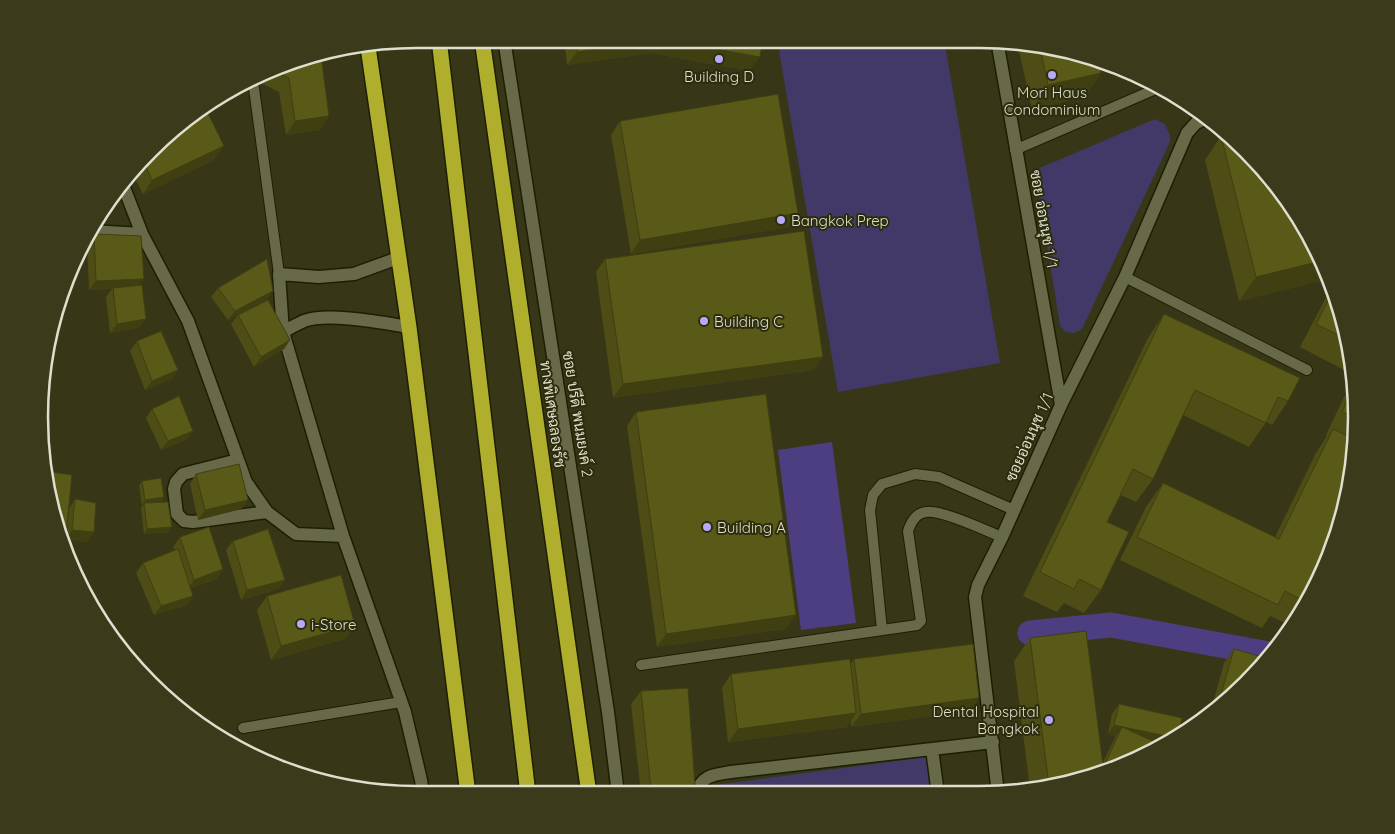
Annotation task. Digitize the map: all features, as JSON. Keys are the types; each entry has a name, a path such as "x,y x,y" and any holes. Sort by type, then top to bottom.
{"highway":[{"path":"441,48 527,786"},
{"name":"ทางพิเศษฉลองรัช","path":"483,48 588,786"},
{"path":"369,51 409,327 467,786"}],"street":[{"name":"ซอย ปรีดี พนมยงค์ 2","path":"505,48 608,712 617,786"},
{"name":"ซอย อ่อนนุช 1/1","path":"998,48 1061,405"},
{"name":"ซอยอ่อนนุช 1/1","path":"997,786 975,597 978,585 1002,537 1061,405 1124,277 1187,133 1200,122"},
{"path":"125,191 142,234 188,321 246,482 267,512 296,534 343,536"},
{"path":"97,231 142,234"},
{"path":"398,258 354,274 319,277 279,274 283,332 343,536 402,702 421,786"},
{"path":"283,332 305,320 329,318 364,320 409,327"},
{"path":"238,460 183,474 176,482 174,490 177,514 184,521 193,522 267,512"},
{"path":"699,786 708,776 716,774 993,742"},
{"path":"932,749 937,786"}],"lane":[{"path":"255,86 279,274"},
{"path":"1015,150 1151,91"},
{"path":"1124,277 1307,370"},
{"path":"882,630 870,510 873,495 882,484 915,474 939,477 1014,510"},
{"path":"641,665 917,625 921,621 908,531 910,523 916,516 924,512 937,512 1002,537"},
{"path":"243,728 402,702"}],"shaded area":[{"path":"779,48 946,48 1000,363 838,392"},
{"path":"1155,119 1165,124 1170,136 1170,142 1082,329 1074,333 1065,332 1060,325 1035,170"},
{"path":"832,442 856,623 801,630 778,450"},
{"path":"926,757 931,786 714,786"}],"building":[{"path":"576,48 603,48 577,52"},
{"path":"710,48 762,48 760,57"},
{"path":"1041,54 1074,60 1100,68 1101,73 1048,85"},
{"path":"322,60 329,116 295,121 289,78 280,74"},
{"path":"778,94 798,213 640,240 620,121"},
{"path":"208,113 224,146 152,180 146,166 173,139"},
{"path":"1222,139 1256,173 1271,192 1298,232 1313,263 1256,277"},
{"name":"Building C","path":"804,231 823,357 623,384 605,259"},
{"path":"96,234 141,236 144,279 96,281 94,238"},
{"path":"267,259 273,291 235,311 218,288"},
{"path":"142,285 146,319 117,324 113,288"},
{"path":"268,300 290,340 261,357 238,315"},
{"path":"1329,300 1338,335 1316,324"},
{"path":"1164,314 1300,378 1288,401 1278,397 1266,423 1195,390 1153,479 1133,469 1107,522 1129,532 1101,590 1079,579 1074,589 1040,572"},
{"path":"161,331 178,370 152,381 137,341"},
{"name":"Building A","path":"766,394 796,615 666,634 636,412"},
{"path":"179,396 193,431 168,441 152,409"},
{"path":"1347,401 1348,415 1342,412"},
{"path":"1333,429 1347,436 1335,513 1319,558 1300,599 1285,591 1278,605 1137,537 1163,483 1279,539"},
{"path":"239,464 248,500 205,510 196,474"},
{"path":"52,472 72,475 66,534 60,513"},
{"path":"161,478 164,497 145,500 142,481"},
{"path":"75,499 96,503 94,532 72,530"},
{"path":"168,502 172,527 147,529 144,503"},
{"path":"209,527 223,569 194,580 180,537"},
{"path":"268,529 285,580 247,590 233,541"},
{"path":"178,549 193,596 161,606 143,563"},
{"name":"i-Store","path":"341,575 355,625 281,646 267,596"},
{"path":"1086,631 1103,765 1074,774 1048,779 1030,638"},
{"path":"973,644 979,698 861,714 854,659"},
{"path":"1234,649 1260,656 1256,661 1220,696"},
{"path":"850,659 856,713 738,729 731,674"},
{"path":"688,688 695,785 651,786 641,691"},
{"path":"1119,704 1182,718 1180,726 1165,736 1114,725"},
{"path":"1122,727 1154,742 1119,758 1105,764"}],"waterway":[{"path":"1030,633 1111,625 1262,653"}],"place":[{"name":"Building D","path":"719,59"},
{"name":"Mori Haus Condominium","path":"1052,75"},
{"name":"Bangkok Prep","path":"781,220"},
{"name":"Building C","path":"704,321"},
{"name":"Building A","path":"707,527"},
{"name":"i-Store","path":"301,624"},
{"name":"Dental Hospital Bangkok","path":"1049,720"}]}
